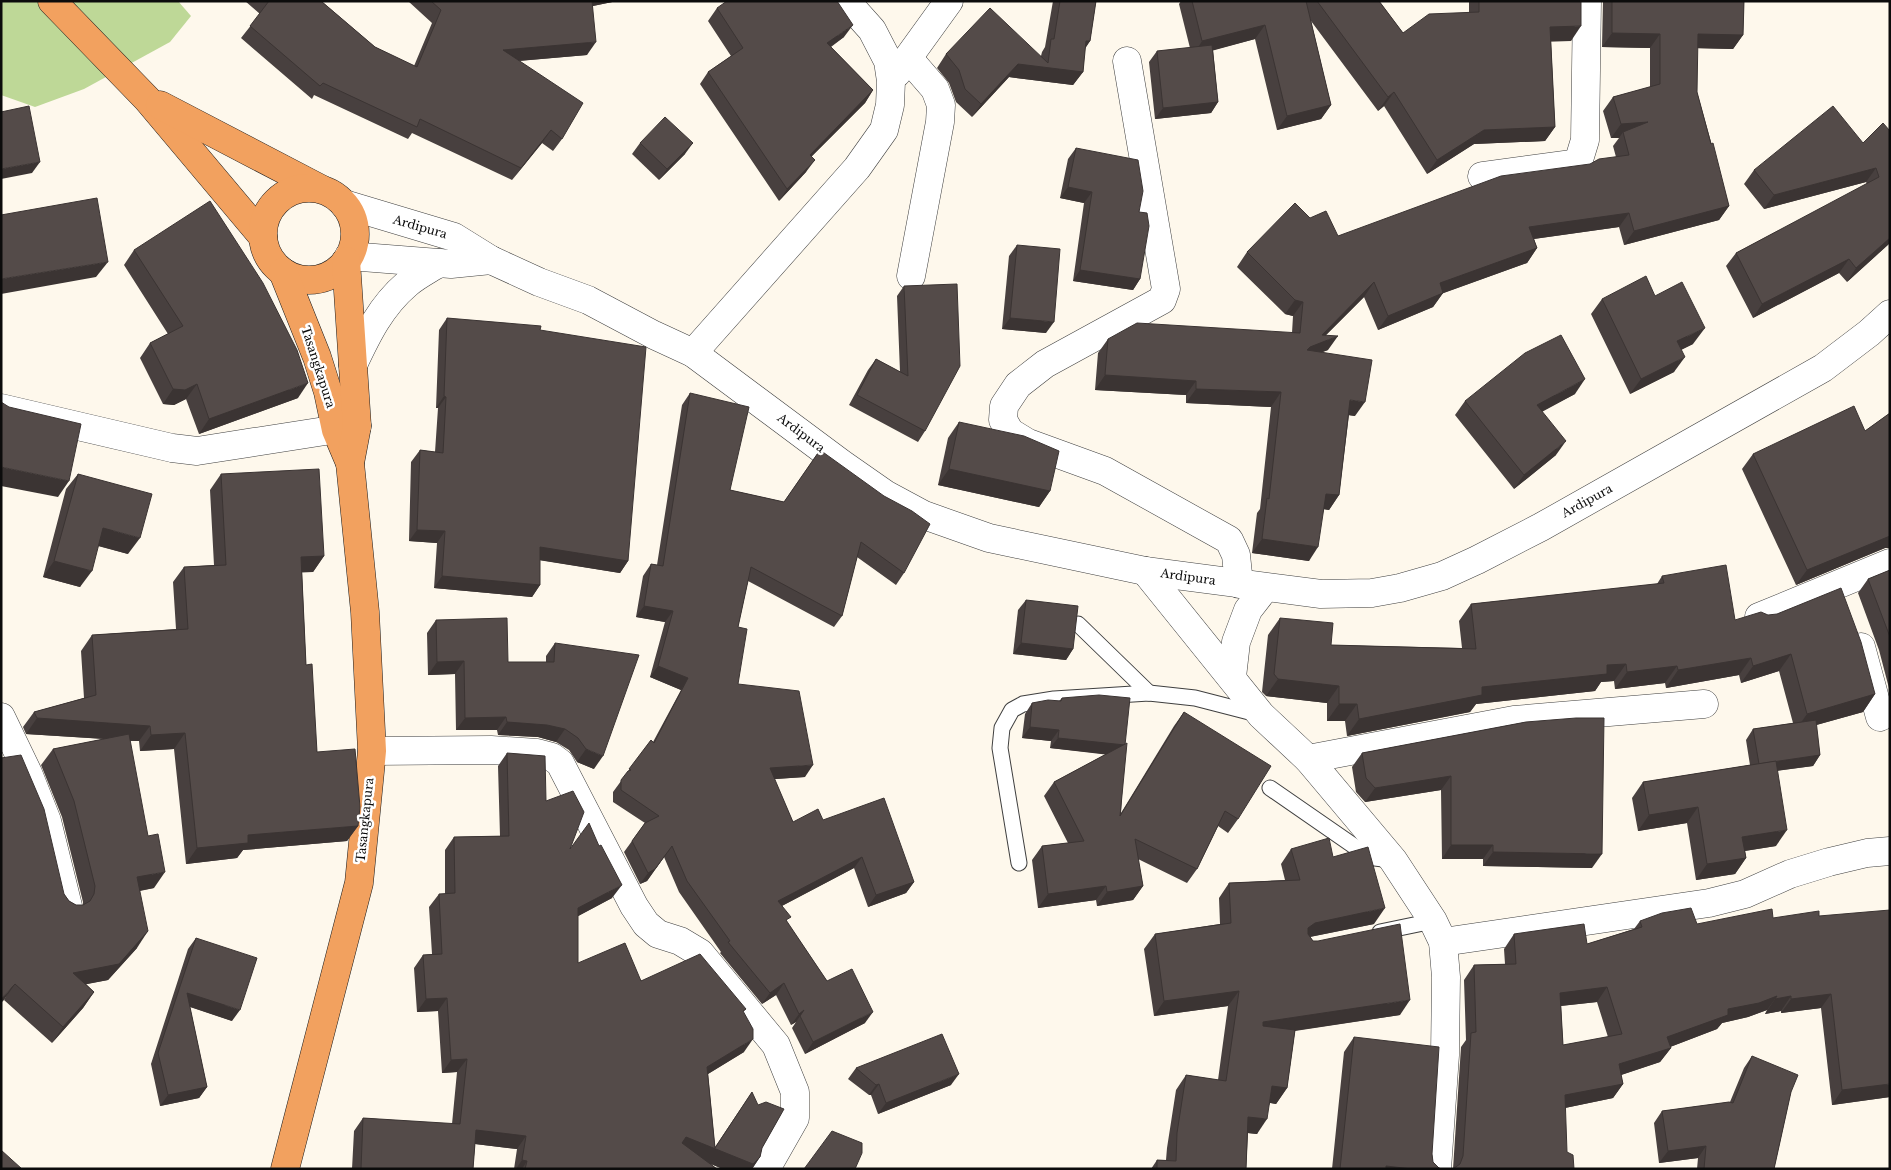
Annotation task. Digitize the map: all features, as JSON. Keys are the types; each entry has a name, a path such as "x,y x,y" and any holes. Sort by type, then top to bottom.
{"highway":[{"path":"52,1 147,99 263,237"},
{"path":"147,99 333,195 344,204 351,216 355,229 354,243 347,258 336,271 323,278 309,280 295,278 282,272 266,251 263,237 264,222 270,209 280,198 292,191 307,188 321,190"},
{"name":"Tasangkapura","path":"285,1169 359,882 372,752 365,612 347,428 353,365 347,258"},
{"name":"Tasangkapura","path":"282,272 317,357 328,392 347,428"}],"street":[{"path":"693,353 857,168 884,130 890,105 891,81 888,61 872,30 846,1"},
{"path":"891,81 909,59 949,1"},
{"path":"1482,176 1578,163 1585,140 1587,1"},
{"path":"909,59 935,89 941,105 940,122 911,276"},
{"path":"1127,61 1166,289 1162,300 1045,364 1018,385 1004,406 1003,420 1010,432 1028,443 1106,470 1230,540 1252,586 1248,610 1236,642 1232,677"},
{"name":"Ardipura","path":"344,204 454,237 491,260 539,282 588,300 654,336 693,353 842,464 885,494 924,515 989,538 1145,571 1321,594 1372,593 1400,588 1451,572 1541,527 1823,368 1869,333 1890,314"},
{"path":"347,258 452,264 491,260"},
{"path":"353,365 363,343 386,305 407,284 439,263"},
{"path":"1,408 172,448 197,451 347,428"},
{"path":"1759,617 1890,562"},
{"path":"1145,571 1261,715 1308,759 1393,860 1438,931 1446,977 1445,1055 1437,1169"},
{"path":"1838,585 1864,654 1880,717"},
{"path":"1308,759 1514,720 1704,704"},
{"path":"1,717 48,821 68,906"},
{"path":"372,752 491,750 537,753 552,757 560,763 634,906 646,924 658,934 680,941 700,953 776,1045 795,1092 795,1118 766,1169"},
{"path":"1438,931 1709,903 1745,894 1790,874 1829,862 1867,853 1890,851"}],"lane":[{"path":"1078,624 1149,693"},
{"path":"1019,863 1000,748 1002,728 1012,710 1023,704 1054,699 1149,693 1195,698 1261,715"},
{"path":"1270,788 1364,853 1374,858 1393,860"},
{"path":"1364,935 1438,931"}],"green space":[{"path":"1,1 178,1 191,16 170,42 84,89 35,107 1,95"}],"building":[{"path":"269,1 321,1 375,47 417,67 441,10 431,1 592,1 596,42 503,50 583,103 562,139 551,130 521,168 420,119 417,127 323,83 320,86 250,26"},
{"path":"727,1 837,1 853,25 827,43 873,90 810,155 815,160 787,189 708,72 743,48 717,8"},
{"path":"1060,1 1096,1 1090,41 1086,41 1083,72 1018,64 981,104 965,89 959,70 946,54 990,8 1048,63 1051,39 1054,39"},
{"path":"1192,1 1306,1 1331,105 1287,116 1265,25 1202,41"},
{"path":"1317,1 1379,1 1403,33 1429,14 1479,12 1479,1 1581,1 1581,26 1550,27 1555,127 1484,130 1437,160 1394,92 1388,97"},
{"path":"1612,1 1744,1 1743,35 1698,34 1697,92 1711,144 1713,143 1729,206 1634,231 1629,213 1529,227 1537,248 1440,283 1443,293 1388,316 1374,282 1322,335 1338,336 1307,350 1372,360 1365,402 1350,400 1339,495 1326,494 1318,547 1262,539 1267,498 1269,499 1281,392 1196,389 1196,381 1105,375 1108,339 1137,323 1300,333 1303,302 1295,300 1247,252 1295,203 1310,218 1326,211 1338,236 1501,176 1590,164 1599,159 1629,155 1623,132 1648,122 1621,124 1613,97 1660,84 1660,34 1612,33"},
{"path":"1212,45 1218,102 1163,108 1157,51"},
{"path":"29,106 40,162 1,169 1,112"},
{"path":"1833,106 1863,143 1883,123 1890,131 1890,238 1856,268 1849,259 1762,304 1736,253 1879,177 1876,168 1774,195 1754,170"},
{"path":"665,117 693,143 667,169 640,143"},
{"path":"1076,148 1138,160 1143,191 1139,212 1147,213 1149,226 1140,279 1080,270 1092,192 1068,187"},
{"path":"97,198 108,262 1,279 1,215"},
{"path":"210,201 263,283 297,350 308,383 209,419 197,384 185,390 173,389 150,343 183,326 134,250"},
{"path":"1017,245 1060,249 1054,322 1010,318"},
{"path":"1646,276 1655,296 1682,282 1705,328 1677,341 1685,357 1641,379 1602,299"},
{"path":"957,284 960,366 925,431 857,395 876,359 908,376 904,286"},
{"path":"447,318 541,326 540,330 646,347 628,561 540,547 540,585 442,576 445,531 417,530 420,450 443,453"},
{"path":"1561,335 1585,379 1537,405 1566,441 1524,475 1465,401 1525,353"},
{"path":"690,393 749,407 730,490 784,502 820,450 884,496 912,511 930,524 904,573 861,542 842,616 751,567 738,627 747,629 738,684 799,691 813,765 770,768 793,822 818,809 823,820 884,798 914,882 876,895 862,857 778,901 791,917 786,920 827,981 852,969 873,1012 813,1042 800,1016 804,1010 799,1014 784,983 770,993 728,942 730,941 687,881 672,846 655,869 648,873 632,841 645,823 659,816 621,790 621,780 631,770 629,769 651,740 654,743 688,678 658,666 673,611 644,606 651,564 663,566"},
{"path":"1,402 9,407 81,424 69,481 1,467"},
{"path":"1854,406 1865,431 1890,413 1890,536 1807,570 1753,454"},
{"path":"959,422 1024,436 1059,451 1050,491 949,469"},
{"path":"319,469 324,556 301,557 306,665 312,664 317,752 355,749 360,807 358,826 248,835 248,843 197,848 185,733 151,735 150,726 37,718 34,712 96,695 92,635 188,629 184,567 226,565 221,474"},
{"path":"78,474 152,494 140,538 103,528 92,571 54,561"},
{"path":"1726,565 1735,620 1761,612 1768,615 1777,614 1841,588 1861,642 1875,694 1807,714 1791,654 1753,666 1751,658 1678,670 1677,666 1627,672 1626,664 1607,665 1607,674 1482,687 1482,695 1359,719 1357,704 1339,704 1339,686 1278,679 1274,674 1280,618 1333,623 1331,645 1476,649 1471,604 1664,583 1662,576"},
{"path":"1890,570 1890,637 1868,579"},
{"path":"1026,600 1078,606 1073,649 1021,643"},
{"path":"507,618 508,662 554,662 555,643 639,655 603,756 586,749 578,738 565,729 547,725 507,722 506,717 465,718 464,661 437,662 436,620"},
{"path":"1099,695 1130,698 1125,745 1058,738 1059,730 1030,727 1032,703"},
{"path":"1184,712 1271,766 1238,819 1225,811 1197,869 1135,839 1143,886 1107,892 1106,886 1048,894 1042,846 1084,841 1054,782 1127,743 1120,816"},
{"path":"1604,718 1602,854 1493,852 1493,845 1451,845 1451,776 1375,788 1366,778 1362,753 1526,722"},
{"path":"1816,720 1820,755 1759,764 1753,729"},
{"path":"129,734 148,836 158,834 165,872 137,877 148,931 119,964 73,973 94,992 63,1027 15,984 1,999 1,758 21,755 44,809 64,894 69,901 76,905 83,905 90,901 94,894 95,886 74,801 53,749"},
{"path":"507,753 545,756 546,801 573,791 584,812 570,849 589,823 599,846 601,845 622,885 578,908 578,963 625,943 641,981 700,954 746,1009 743,1011 753,1029 753,1039 707,1067 715,1148 752,1092 758,1105 766,1102 784,1109 762,1148 760,1157 753,1164 686,1137 682,1143 717,1169 525,1169 527,1161 522,1160 526,1136 476,1130 473,1169 361,1169 363,1118 460,1124 467,1059 451,1060 447,998 426,999 423,955 442,954 439,894 455,893 454,837 509,836"},
{"path":"1776,761 1787,830 1742,837 1746,858 1707,864 1698,807 1649,815 1643,782"},
{"path":"1329,838 1333,857 1368,847 1385,908 1315,923 1308,928 1308,934 1313,941 1318,941 1400,924 1410,1000 1263,1022 1263,1026 1295,1030 1287,1088 1272,1086 1267,1119 1248,1117 1246,1169 1157,1169 1157,1160 1176,1161 1177,1133 1186,1075 1226,1081 1239,991 1164,1001 1155,934 1231,923 1229,883 1300,880 1291,849"},
{"path":"1691,908 1697,924 1772,909 1773,918 1819,911 1819,916 1890,910 1890,1084 1842,1090 1831,994 1791,999 1791,996 1775,999 1777,996 1759,1003 1728,1009 1728,1015 1667,1037 1671,1048 1619,1064 1623,1084 1565,1095 1567,1152 1573,1155 1574,1169 1453,1169 1460,1164 1463,1156 1471,1033 1476,1032 1474,965 1516,964 1514,934 1584,924 1587,944 1642,927 1640,921 1662,913","holes":["1607,987 1622,1034 1563,1045 1560,993"]},
{"path":"196,938 257,958 240,1010 187,993 207,1087 168,1095 158,1053"},
{"path":"942,1034 959,1074 886,1103 879,1084 876,1085 856,1068"},
{"path":"1354,1037 1439,1047 1432,1154 1433,1162 1442,1169 1412,1169 1386,1166 1386,1169 1340,1169"},
{"path":"1752,1056 1798,1075 1791,1092 1774,1169 1704,1169 1706,1146 1668,1151 1662,1111 1733,1103"},
{"path":"832,1131 862,1143 862,1153 855,1169 804,1169"},
{"path":"1,1150 22,1169 1,1169"}]}
